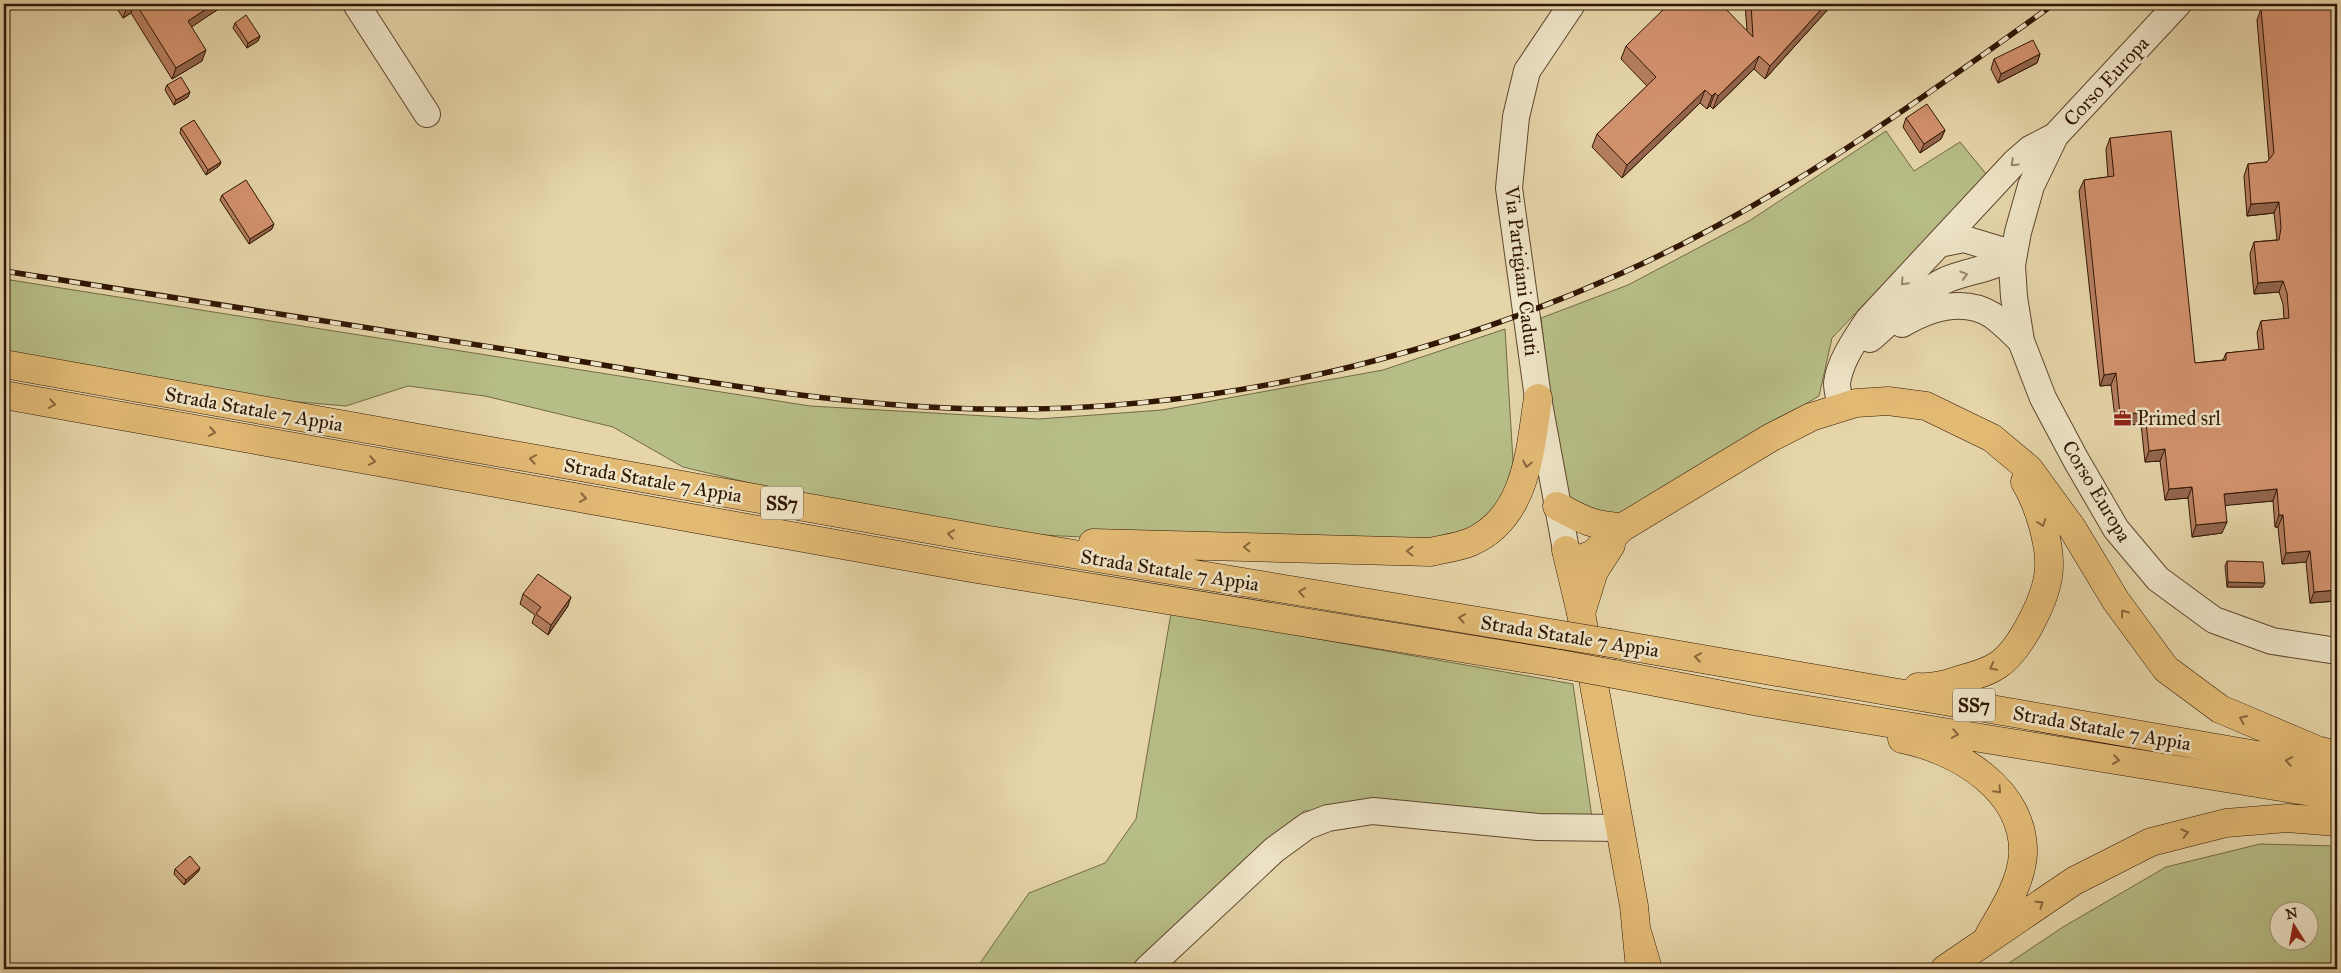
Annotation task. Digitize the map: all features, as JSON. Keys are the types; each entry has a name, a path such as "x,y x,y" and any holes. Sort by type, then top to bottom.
{"main road":[{"name":"Strada Statale 7 Appia","path":"4,364 989,540 1741,664 2337,769"},
{"name":"Strada Statale 7 Appia","path":"4,395 971,568 1560,664 1759,702 2337,796"},
{"path":"989,540 1430,552 1471,542 1497,524 1517,497 1527,467 1538,398"},
{"path":"1640,969 1638,935 1620,828 1581,613 1568,557 1594,554 1623,527 1770,438 1811,417 1841,407 1856,403 1888,401 1926,406 1967,424 1992,438 2029,469 2067,520 2116,601 2166,669 2220,709 2317,750 2337,755"},
{"path":"1741,664 1806,670 1890,685 1934,688 1969,678 1999,665 2021,640 2039,609 2048,576 2044,531 2031,492 2005,449"},
{"path":"1557,506 1584,521 1600,526 1623,527"},
{"path":"1581,613 1594,571 1623,527"},
{"path":"1759,702 1791,718 1911,741 1951,755 1971,766 2001,792 2012,809 2020,829 2023,855 2013,894 1986,941"},
{"path":"1946,969 2074,881 2151,842 2226,823 2287,818 2337,822"},
{"path":"1638,935 1648,969"}],"street":[{"path":"356,4 427,114"},
{"name":"Via Partigiani Caduti","path":"1568,557 1538,398 1509,188 1516,117 1527,71 1572,4"},
{"name":"Corso Europa","path":"2178,4 2055,136 2031,186 2012,265 2014,297 2021,341 2043,398 2081,469 2116,529 2158,579 2214,620 2272,641 2337,651"},
{"path":"1849,357 1851,346 1868,320 2015,162 2030,149 2055,136"},
{"path":"1939,244 1964,239 2014,254"},
{"path":"1841,407 1837,386 1840,370 1849,357 1917,298 1945,280 1991,267 2014,254"},
{"path":"1849,357 1919,314 1946,306 1967,307 1990,314 2021,341"},
{"path":"1147,969 1274,850 1307,826 1328,818 1374,812 1538,827 1620,828"}],"green space":[{"path":"1886,131 1914,171 1960,142 1987,175 1832,338 1819,396 1612,520 1562,496 1541,318 1628,285 1749,221"},
{"path":"4,279 810,406 1039,419 1162,410 1383,370 1505,329 1514,477 1493,513 1456,540 1122,539 1001,533 842,505 683,467 613,427 485,396 408,386 346,406 193,393 4,360"},
{"path":"1171,613 1573,684 1592,818 1386,805 1304,811 1131,969 976,969 1029,893 1105,863 1136,819"},
{"path":"2260,844 2337,846 2337,969 2000,969 2063,927 2166,867"}],"building":[{"path":"136,4 214,4 188,21 206,50 176,68"},
{"path":"1669,4 1721,4 1753,37 1751,4 1826,4 1770,66 1759,56 1718,96 1715,93 1712,96 1705,90 1627,165 1597,134 1656,77 1626,46"},
{"path":"2337,4 2337,590 2314,592 2310,551 2286,553 2283,515 2279,515 2277,489 2224,494 2227,522 2196,525 2192,487 2169,489 2165,449 2149,451 2145,412 2120,415 2116,373 2104,375 2084,180 2114,176 2110,138 2171,131 2195,363 2226,360 2226,353 2264,349 2261,321 2289,318 2287,293 2283,281 2258,283 2254,242 2279,240 2281,228 2279,202 2251,204 2248,164 2267,162 2274,153 2261,9"},
{"path":"246,15 260,36 248,43 235,23"},
{"path":"2033,40 2040,54 2001,74 1994,59"},
{"path":"181,77 190,92 176,100 167,85"},
{"path":"1927,104 1945,130 1924,144 1906,118"},
{"path":"194,120 221,162 208,170 181,128"},
{"path":"246,180 274,224 250,239 222,195"},
{"path":"2227,561 2263,562 2265,583 2228,582"},
{"path":"538,574 571,597 551,625 536,614 541,607 523,594"},
{"path":"190,856 200,868 186,880 175,869"}],"railway":[{"path":"4,271 738,387 843,400 948,408 1035,409 1122,404 1208,395 1293,380 1377,360 1460,336 1542,306 1622,273 1736,216 1791,183 1898,114 2054,4"}],"place":[{"name":"Primed srl","path":"2123,418"}]}
